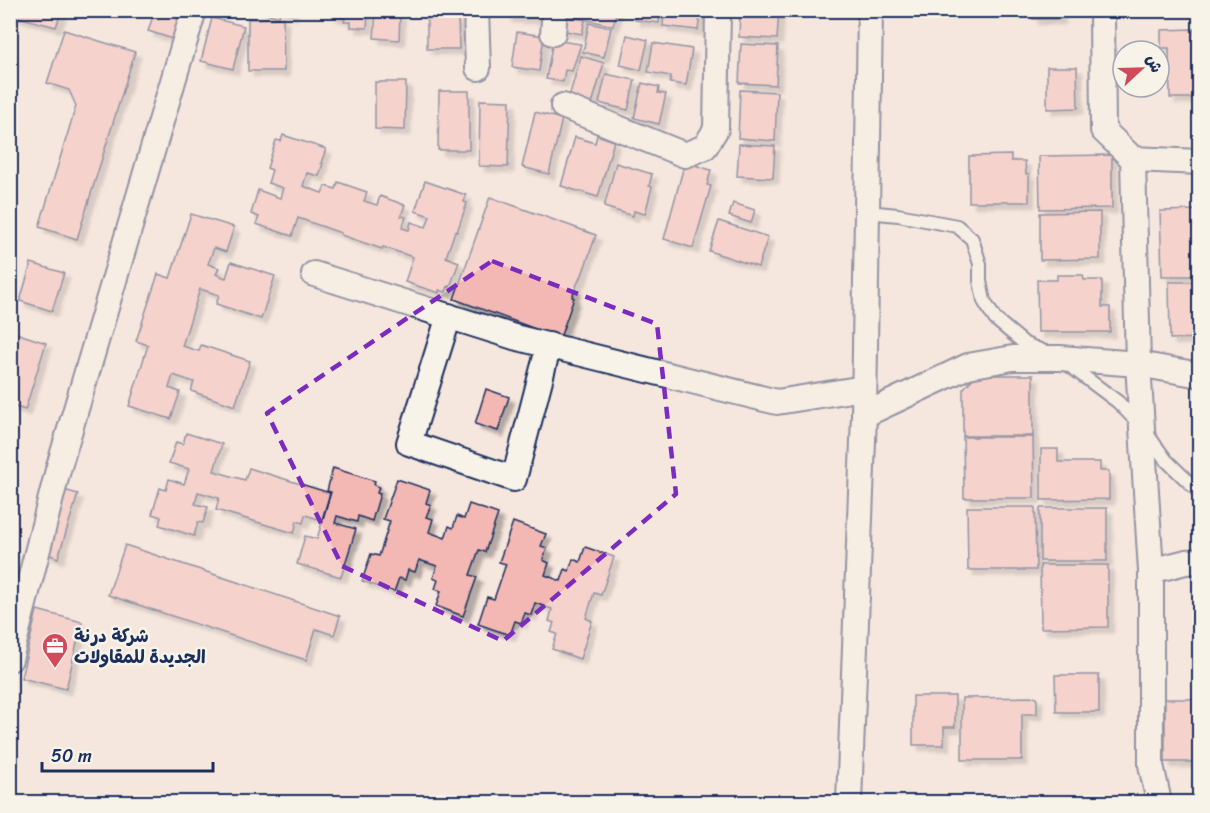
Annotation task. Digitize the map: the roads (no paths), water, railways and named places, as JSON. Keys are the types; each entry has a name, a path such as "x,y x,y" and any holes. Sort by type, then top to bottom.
{"street":[{"path":"10,659 58,470 194,10"},
{"path":"476,10 478,68"},
{"path":"563,106 685,155 705,147 716,129 718,10"},
{"path":"849,802 864,415 870,10"},
{"path":"1101,10 1103,130 1133,159 1200,162"},
{"path":"1133,159 1138,364 1151,571 1151,765 1159,802"},
{"path":"314,274 514,337 777,402 864,388"},
{"path":"449,316 409,443 514,479 549,345"},
{"path":"864,415 968,366 1013,358 1060,358 1138,364 1200,375"},
{"path":"1151,571 1186,561 1200,561"}],"lane":[{"path":"867,212 898,215 957,226 972,239 980,264 980,281 984,301 994,319 1024,344 1060,358 1118,402 1142,428 1166,460 1200,493"}],"place":[{"name":"شركة درنة الجديدة للمقاولات","path":"55,669"}]}
